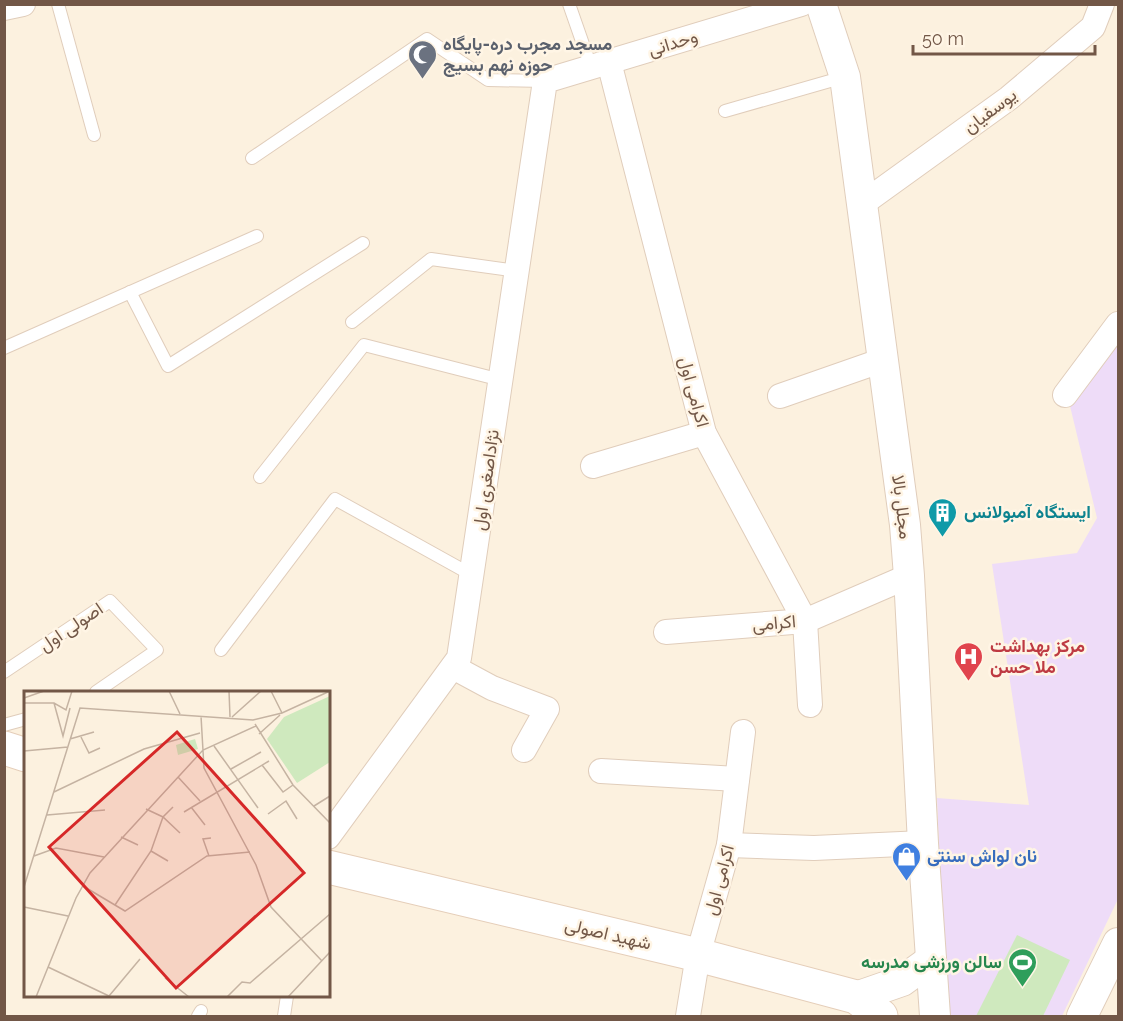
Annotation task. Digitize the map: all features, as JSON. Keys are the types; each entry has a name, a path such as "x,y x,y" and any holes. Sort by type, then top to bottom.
{"main road":[{"path":"4,748 24,754"},
{"name":"شهید اصولی","path":"330,867 698,955 856,997 881,1017"}],"street":[{"path":"4,8 23,4"},
{"name":"وحدانی","path":"545,81 801,4"},
{"name":"مجلل بالا","path":"821,4 845,77 905,525 935,1017"},
{"name":"یوسفیان","path":"862,204 1009,98 1093,27 1102,4"},
{"name":"اکرامی اول","path":"600,65 704,433 805,621 810,705"},
{"name":"نژاداصغری اول","path":"330,834 459,658 545,81"},
{"path":"1065,395 1119,324"},
{"path":"780,396 883,360"},
{"path":"592,466 704,433"},
{"name":"اکرامی","path":"666,632 805,621 909,576"},
{"path":"453,667 492,688 547,709 524,750"},
{"name":"اکرامی اول","path":"688,1017 698,955 729,845 743,732"},
{"path":"601,771 737,779"},
{"path":"729,845 814,848 923,843"},
{"path":"1082,1017 1119,943"},
{"path":"856,997 902,981 931,960"}],"lane":[{"path":"58,4 94,135"},
{"path":"569,4 600,65"},
{"path":"252,158 427,39 488,80 545,81"},
{"path":"725,111 845,77"},
{"path":"4,348 257,236"},
{"path":"130,292 168,366 363,243"},
{"path":"352,322 431,259 517,271"},
{"path":"260,477 364,345 501,380"},
{"path":"221,650 335,499 472,575"},
{"name":"اصولی اول","path":"4,672 110,601 157,650 99,691"},
{"path":"4,725 24,720"},
{"path":"284,1017 287,997"}],"shaded area":[{"path":"1118,340 1118,899 1062,1016 946,1016 937,798 1029,805 992,564 1077,553 1097,518 1070,406"}],"green space":[{"name":"سالن ورزشی مدرسه","path":"1017,935 1070,960 1043,1016 976,1016"}],"place":[{"name":"مسجد مجرب دره-پایگاه حوزه نهم بسیج","path":"422,80"},
{"name":"ایستگاه آمبولانس","path":"943,538"},
{"name":"مرکز بهداشت ملا حسن","path":"969,682"},
{"name":"نان لواش سنتی","path":"906,882"},
{"name":"سالن ورزشی مدرسه","path":"1023,988"}]}
